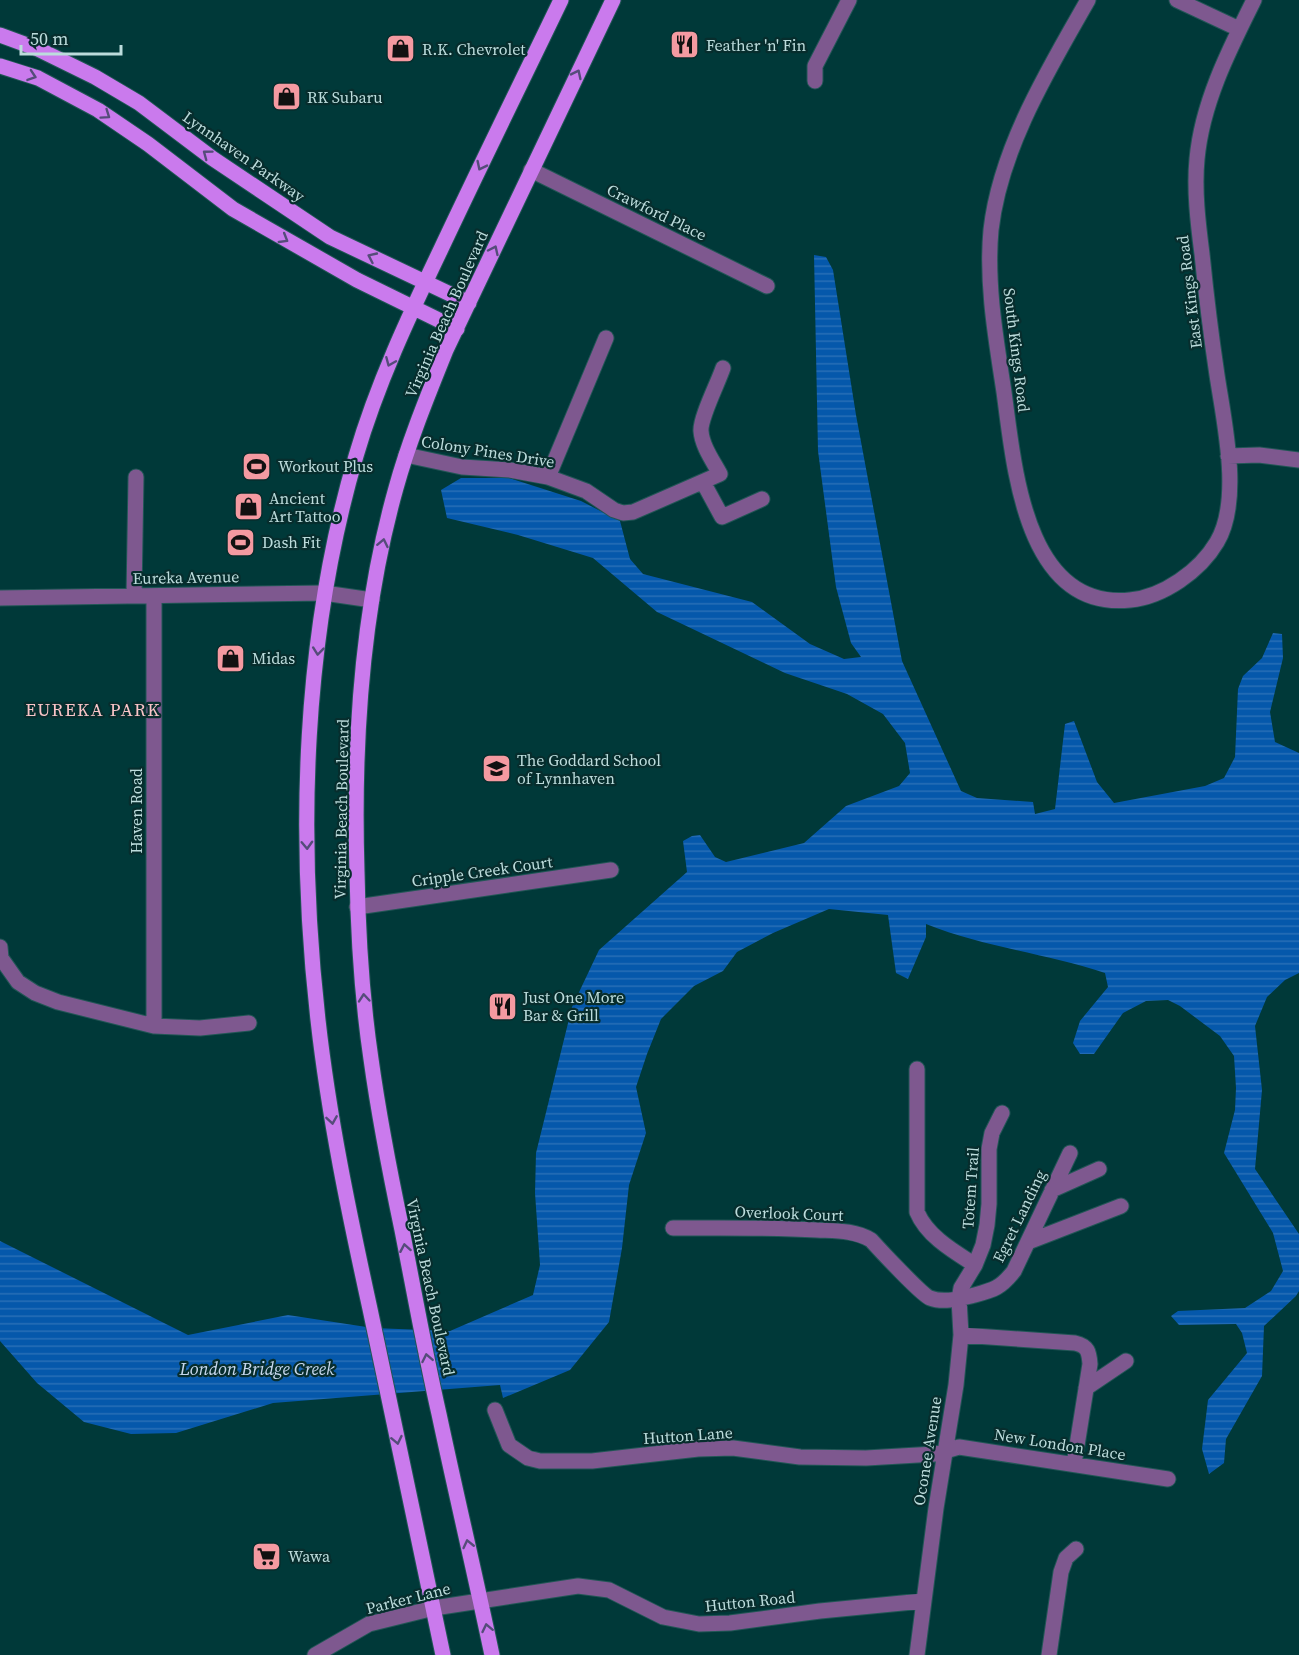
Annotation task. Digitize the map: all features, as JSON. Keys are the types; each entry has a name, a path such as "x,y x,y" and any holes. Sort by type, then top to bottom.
{"main road":[{"name":"Virginia Beach Boulevard","path":"443,1655 342,1179 328,1097 310,930 307,839 308,778 314,690 324,593 338,527 356,457 382,381 425,282 561,0"},
{"name":"Virginia Beach Boulevard","path":"492,1655 438,1411 388,1164 370,1056 357,907 357,751 362,675 372,600 385,532 406,455 429,393 531,170 613,0"},
{"name":"Lynnhaven Parkway","path":"0,35 38,49 95,77 139,103 220,164 330,237 469,303"},
{"path":"0,66 38,78 98,110 148,144 233,209 298,248 457,329"}],"street":[{"path":"815,81 815,66 849,0"},
{"name":"South Kings Road","path":"1088,0 1049,71 1013,147 998,191 992,229 989,263 992,311 1017,480 1029,524 1043,552 1060,575 1074,588 1104,600 1129,601 1150,596 1186,576"},
{"path":"1177,0 1239,29"},
{"name":"East Kings Road","path":"1186,576 1216,545 1227,515 1230,496 1228,456 1209,315 1196,181 1197,159 1204,120 1225,60 1254,0"},
{"name":"Crawford Place","path":"531,170 767,286"},
{"path":"548,477 606,338"},
{"path":"723,368 703,418 701,429 705,444 720,474 703,482 722,518 762,499"},
{"name":"Colony Pines Drive","path":"406,455 462,467 510,470 548,477 586,491 614,510 623,513 633,512 703,482"},
{"path":"1228,456 1259,455 1299,460"},
{"path":"134,596 136,477"},
{"name":"Eureka Avenue","path":"0,598 324,593 372,600"},
{"name":"Haven Road","path":"154,596 154,1026"},
{"name":"Cripple Creek Court","path":"357,907 612,870"},
{"path":"0,947 1,958 18,982 35,993 58,1002 154,1026 200,1028 249,1023"},
{"path":"917,1069 917,1212 921,1221 935,1236 954,1252 975,1265"},
{"name":"Totem Trail","path":"959,1299 961,1288 975,1265 983,1245 987,1225 989,1149 992,1133 1002,1113"},
{"name":"Egret Landing","path":"959,1299 996,1289 1014,1271 1070,1153"},
{"path":"1052,1190 1099,1169"},
{"path":"1028,1242 1120,1206"},
{"name":"Overlook Court","path":"673,1228 793,1228 843,1231 862,1235 871,1240 928,1298 959,1299"},
{"name":"Oconee Avenue","path":"917,1655 961,1335 959,1299"},
{"path":"961,1335 1083,1345 1089,1352 1090,1358 1074,1464"},
{"path":"1086,1388 1126,1361"},
{"name":"Hutton Lane","path":"495,1410 509,1445 528,1458 540,1461 592,1461 698,1449 733,1448 800,1457 855,1458 935,1454 946,1450"},
{"name":"New London Place","path":"946,1450 959,1447 1168,1479"},
{"path":"1049,1655 1061,1572 1066,1558 1076,1549"},
{"name":"Hutton Road","path":"481,1601 578,1586 596,1587 625,1596 663,1617 699,1624 730,1623 824,1610 923,1601"},
{"name":"Parker Lane","path":"315,1655 369,1624 434,1608 481,1601"}],"water":[{"name":"London Bridge Creek","path":"814,255 826,257 833,270 856,415 902,661 961,791 977,798 1033,802 1035,814 1055,809 1065,724 1074,721 1097,782 1114,803 1205,786 1224,778 1235,757 1238,689 1243,676 1262,658 1273,633 1282,634 1283,658 1270,712 1275,742 1299,753 1299,973 1285,980 1267,997 1255,1026 1262,1090 1255,1169 1299,1234 1299,1291 1264,1326 1262,1376 1226,1439 1224,1463 1209,1474 1202,1449 1208,1400 1247,1353 1242,1333 1236,1324 1179,1325 1171,1316 1178,1311 1245,1308 1271,1291 1283,1271 1273,1233 1224,1153 1235,1110 1236,1088 1234,1056 1220,1036 1180,1006 1168,1000 1146,1001 1123,1013 1094,1054 1080,1054 1073,1043 1080,1021 1108,987 1105,973 970,939 926,924 926,937 908,979 896,973 888,915 829,909 773,933 737,952 723,971 694,986 661,1019 636,1087 646,1133 629,1185 622,1248 609,1322 570,1370 503,1398 500,1385 273,1403 176,1433 131,1434 84,1422 37,1383 0,1341 0,1241 188,1335 288,1315 373,1328 450,1331 533,1295 540,1265 535,1193 536,1153 572,1007 599,950 687,872 683,841 700,835 715,857 726,862 804,843 846,806 899,786 910,773 905,743 883,714 847,694 785,673 657,612 593,558 518,535 447,518 441,490 461,478 509,478 581,501 620,521 630,559 643,574 752,602 810,644 844,659 861,657 851,643 836,587 818,451"}],"place":[{"name":"Feather 'n' Fin","path":"685,45"},
{"name":"R.K. Chevrolet","path":"401,49"},
{"name":"RK Subaru","path":"286,97"},
{"name":"Workout Plus","path":"257,466"},
{"name":"Ancient Art Tattoo","path":"248,507"},
{"name":"Dash Fit","path":"241,542"},
{"name":"Midas","path":"231,658"},
{"name":"The Goddard School of Lynnhaven","path":"496,769"},
{"name":"Just One More Bar & Grill","path":"502,1006"},
{"name":"Wawa","path":"267,1556"}],"district":[{"name":"EUREKA PARK","path":"93,710"}]}
